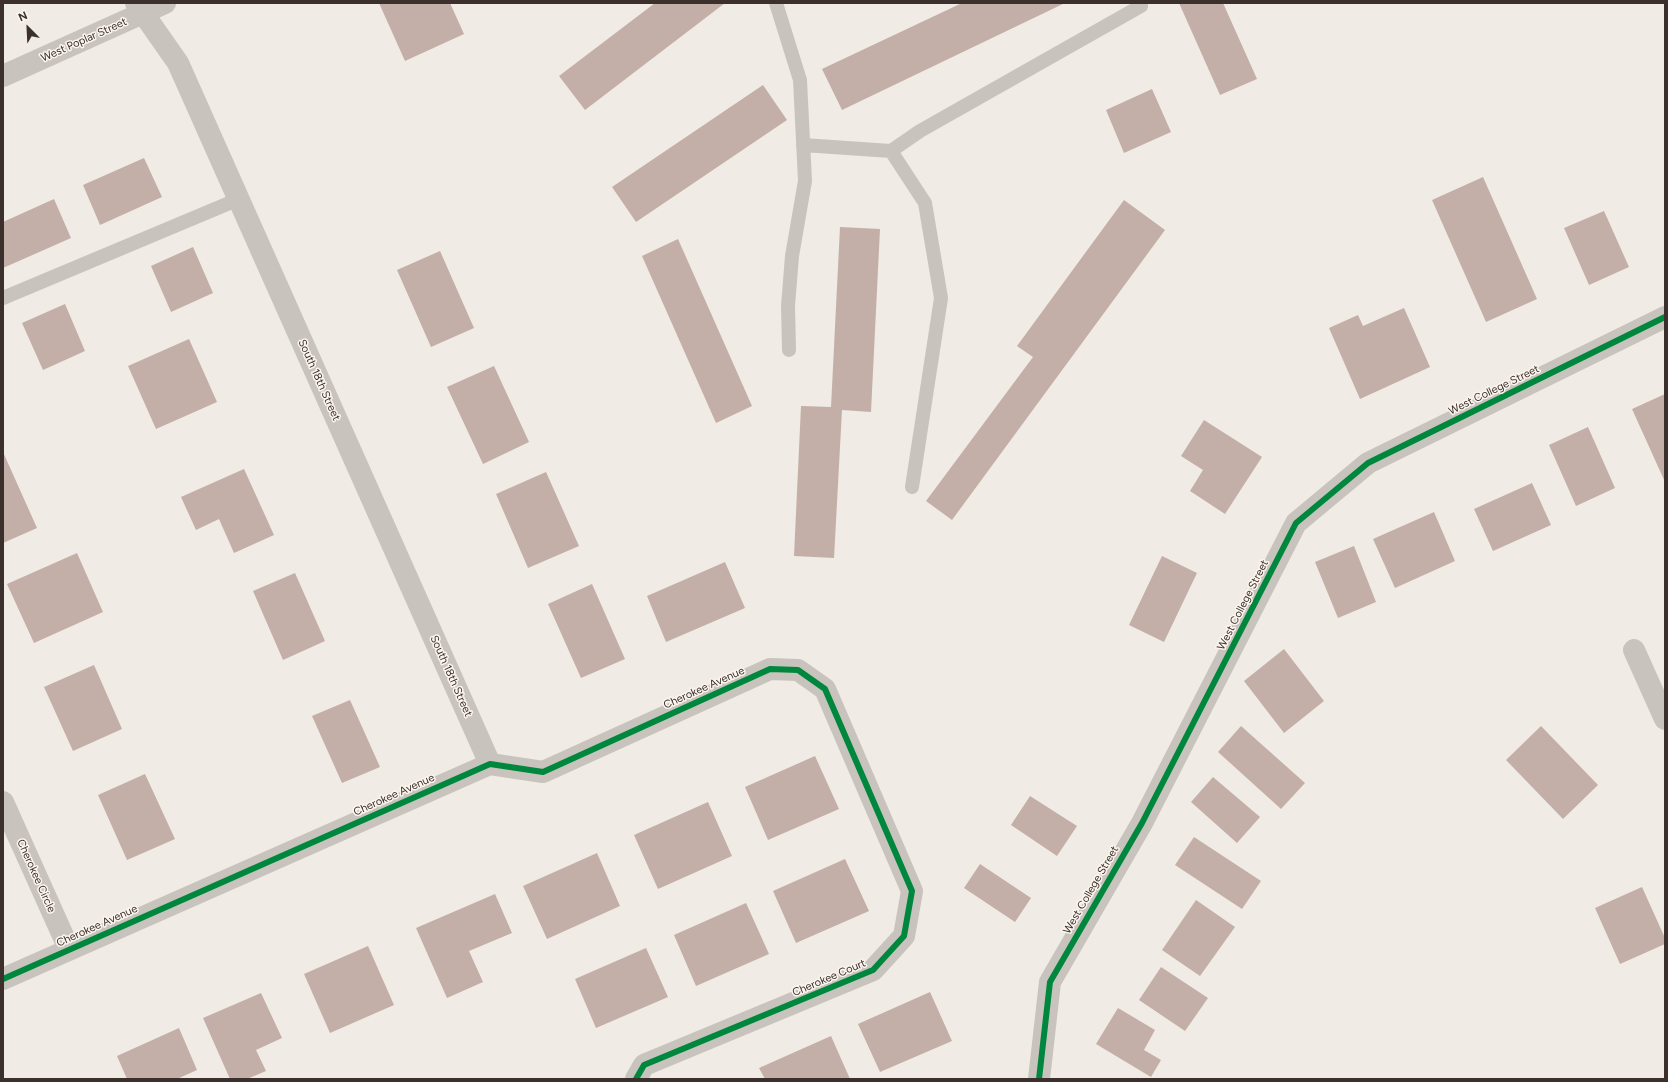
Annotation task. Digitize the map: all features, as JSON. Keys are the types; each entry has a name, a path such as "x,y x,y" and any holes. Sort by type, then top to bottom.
{"street":[{"name":"West Poplar Street","path":"3,76 140,8 165,3"},
{"name":"South 18th Street","path":"140,8 178,63 490,764"},
{"name":"West College Street","path":"1039,1079 1050,982 1142,822 1296,523 1368,463 1665,317"},
{"path":"1634,650 1665,720"},
{"name":"Cherokee Avenue","path":"3,979 490,764 543,772 770,669 798,670"},
{"name":"Cherokee Court","path":"636,1079 644,1065 874,970 904,936 912,891 825,689 798,670"},
{"name":"Cherokee Circle","path":"3,802 69,949"}],"lane":[{"path":"776,3 800,80 805,181 792,264 788,306 789,350"},
{"path":"803,145 891,151 920,131 1141,6 1141,3"},
{"path":"891,151 925,204 941,298 912,487"},
{"path":"3,298 239,199"}],"building":[{"path":"379,3 450,3 464,34 405,61"},
{"path":"655,3 725,3 585,110 559,76"},
{"path":"962,3 1065,3 842,110 822,69"},
{"path":"1179,3 1223,3 1257,79 1220,95"},
{"path":"763,85 787,120 636,222 612,187"},
{"path":"1152,89 1171,132 1124,153 1106,110"},
{"path":"144,158 162,197 100,225 83,185"},
{"path":"1483,177 1537,299 1486,322 1432,200"},
{"path":"54,199 71,238 3,268 3,222"},
{"path":"1124,200 1165,230 952,520 926,501 1033,357 1017,346"},
{"path":"1604,211 1629,267 1589,285 1564,228"},
{"path":"840,227 880,229 871,412 842,410 834,558 794,556 801,406 831,407"},
{"path":"678,239 752,406 716,423 642,256"},
{"path":"193,247 213,293 171,312 151,266"},
{"path":"440,251 474,328 431,347 397,270"},
{"path":"65,304 85,351 43,370 22,323"},
{"path":"1404,308 1430,367 1360,399 1329,328 1358,315 1363,326"},
{"path":"189,339 217,402 156,429 128,366"},
{"path":"494,366 529,442 483,464 447,387"},
{"path":"1665,394 1665,482 1632,409"},
{"path":"1204,420 1262,457 1225,514 1190,491 1203,470 1181,456"},
{"path":"1588,427 1615,488 1576,506 1549,445"},
{"path":"3,452 37,528 3,543"},
{"path":"244,469 274,535 234,553 219,519 196,530 181,497"},
{"path":"546,472 579,546 528,568 496,494"},
{"path":"1532,483 1551,525 1493,551 1474,509"},
{"path":"1434,512 1455,561 1395,588 1373,539"},
{"path":"1354,546 1376,602 1338,618 1315,562"},
{"path":"77,553 103,612 34,643 7,584"},
{"path":"1162,556 1197,573 1164,642 1129,625"},
{"path":"725,562 745,608 666,642 647,596"},
{"path":"295,573 325,641 283,660 253,591"},
{"path":"592,584 625,659 581,678 548,604"},
{"path":"1284,649 1324,701 1284,733 1244,681"},
{"path":"94,665 122,729 73,751 44,687"},
{"path":"350,700 380,767 342,783 312,716"},
{"path":"1241,726 1305,783 1281,809 1218,752"},
{"path":"1541,726 1598,785 1563,819 1506,760"},
{"path":"815,756 839,809 768,840 745,787"},
{"path":"145,774 175,839 127,860 98,795"},
{"path":"1213,777 1260,817 1237,843 1191,802"},
{"path":"1030,796 1077,826 1057,856 1011,825"},
{"path":"708,802 732,856 658,889 634,835"},
{"path":"1194,837 1261,881 1242,909 1175,865"},
{"path":"597,853 620,906 547,939 523,886"},
{"path":"845,859 869,911 796,943 773,891"},
{"path":"980,864 1031,898 1015,922 964,888"},
{"path":"1642,887 1665,938 1665,944 1620,964 1595,908"},
{"path":"495,894 512,933 469,951 483,982 447,998 416,928"},
{"path":"1196,900 1235,927 1200,976 1162,950"},
{"path":"746,903 769,954 696,986 674,935"},
{"path":"368,946 394,1005 330,1033 304,974"},
{"path":"646,948 668,997 596,1028 575,979"},
{"path":"1161,967 1208,998 1185,1031 1139,1000"},
{"path":"930,992 952,1041 880,1072 858,1024"},
{"path":"261,993 282,1038 256,1050 266,1071 247,1079 230,1079 203,1018"},
{"path":"1118,1008 1155,1030 1144,1050 1161,1060 1151,1077 1096,1044"},
{"path":"179,1028 197,1070 177,1079 127,1079 117,1056"},
{"path":"831,1036 850,1079 765,1079 759,1068"}],"cycle path":[{"path":"1039,1079 1050,982 1142,823 1296,523 1368,463 1665,317"},
{"path":"3,979 490,764 543,772 770,669 798,670 825,689 912,891 904,936 873,970 644,1065 636,1079"}]}
